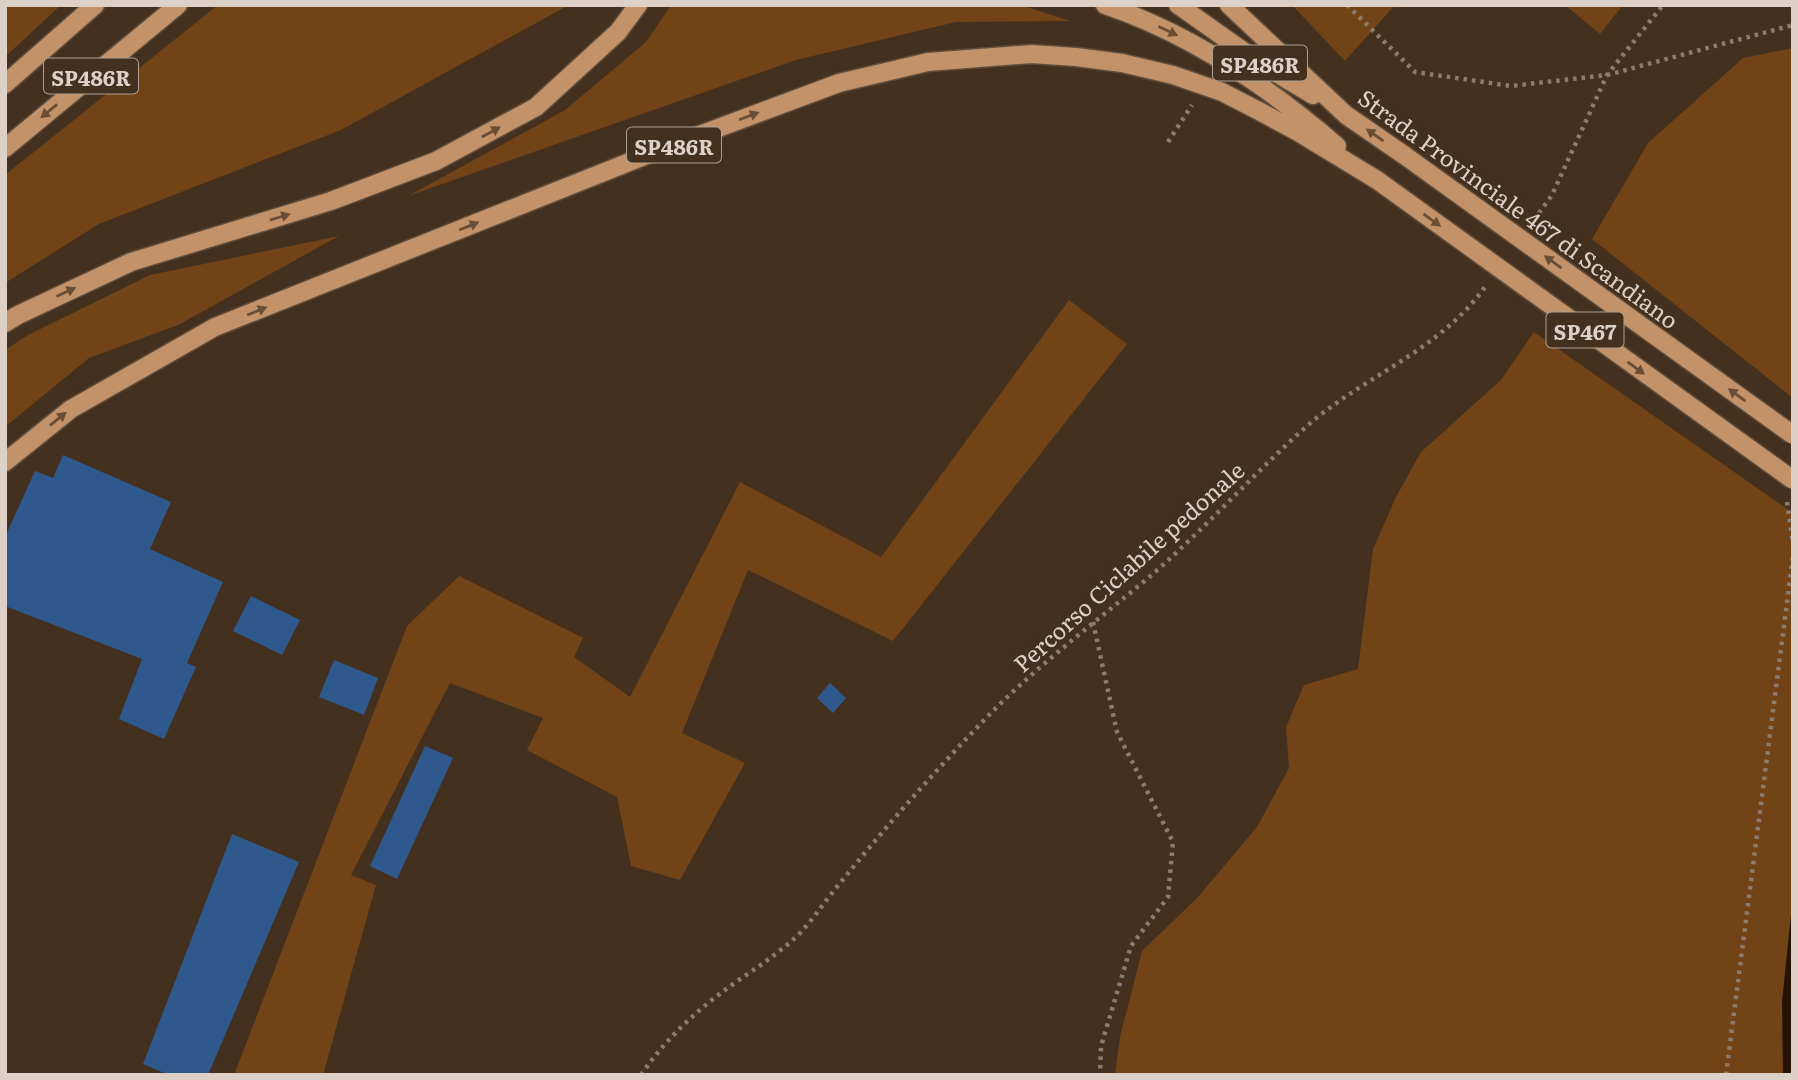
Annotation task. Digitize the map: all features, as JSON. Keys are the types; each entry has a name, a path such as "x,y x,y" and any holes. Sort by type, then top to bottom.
{"main road":[{"name":"SP486R","path":"5,84 95,5"},
{"name":"SP486R","path":"5,148 178,5"},
{"path":"5,323 131,262 331,201 436,161 536,107 618,32 638,5"},
{"path":"1105,5 1199,46 1296,110 1377,180"},
{"name":"SP486R","path":"1178,5 1263,65 1346,115"},
{"name":"Strada Provinciale 467 di Scandiano","path":"1229,5 1346,115 1793,435"},
{"name":"SP486R","path":"5,463 71,409 215,327 662,149 839,83 928,62 1042,55 1111,62 1173,75 1222,92 1298,131 1377,180"},
{"name":"SP467","path":"1377,180 1793,480"}],"path":[{"path":"1347,5 1415,72 1511,86 1607,75 1793,26"},
{"path":"1533,221 1552,194 1607,75 1663,5"},
{"path":"1168,142 1194,101"},
{"name":"Percorso Ciclabile pedonale","path":"641,1075 673,1034 704,1007 786,946 972,733 1023,682 1147,579 1330,406 1421,350 1475,302 1489,281"},
{"path":"1726,1075 1793,556"},
{"path":"1093,622 1117,732 1173,842 1168,897 1131,946 1101,1046 1100,1075"}],"shaded area":[{"path":"5,5 61,5 5,57"},
{"path":"218,5 569,5 341,130 99,224 5,283 5,175"},
{"path":"671,5 1021,5 1070,21 956,22 796,60 408,196 565,110 646,42"},
{"path":"1292,5 1395,5 1345,61"},
{"path":"1565,5 1623,5 1600,34"},
{"path":"1793,48 1793,398 1592,239 1648,143 1743,58"},
{"path":"339,236 178,325 89,358 5,427 5,350 28,335 150,275"},
{"path":"1069,300 1127,344 893,641 748,570 682,733 745,763 680,880 631,866 617,797 527,750 543,718 450,683 351,875 376,885 323,1075 234,1075 407,626 459,576 583,638 574,657 630,697 740,482 881,557"},
{"path":"1534,332 1793,513 1793,895 1782,1003 1789,1075 1115,1075 1120,1037 1142,951 1197,898 1257,827 1289,768 1286,727 1304,685 1358,669 1373,549 1396,497 1421,452 1501,380"},
{"path":"1793,895 1793,1075 1783,1075 1782,1003"}],"building":[{"path":"63,455 171,502 150,549 223,582 187,663 196,667 164,739 119,719 142,659 5,606 5,537 35,471 53,478"},
{"path":"251,596 300,620 282,655 233,631"},
{"path":"334,660 378,678 364,715 319,697"},
{"path":"830,683 846,698 833,713 817,698"},
{"path":"425,746 453,758 397,879 370,866"},
{"path":"232,834 299,862 208,1075 169,1075 143,1064"}]}
